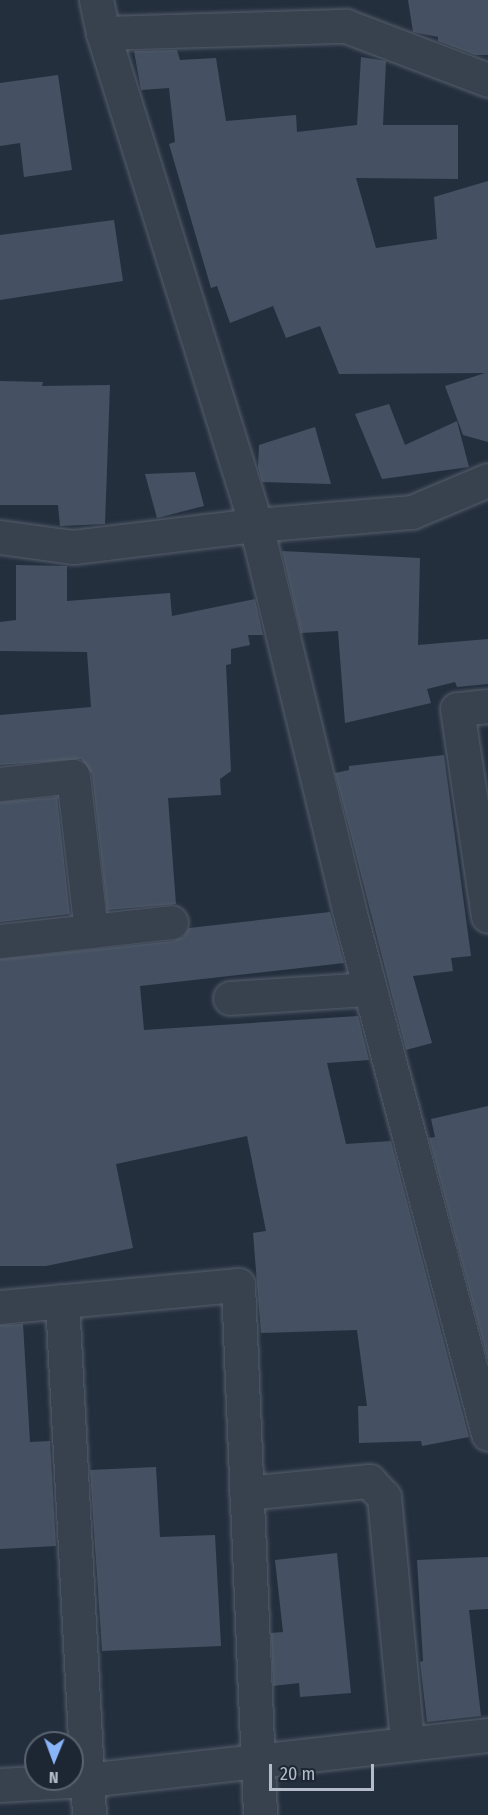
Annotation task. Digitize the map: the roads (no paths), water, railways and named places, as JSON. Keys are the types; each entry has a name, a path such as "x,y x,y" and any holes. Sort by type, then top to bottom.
{"street":[{"path":"96,0 103,33 256,525 370,989 488,1434"},
{"path":"103,33 346,26 488,80"},
{"path":"0,537 73,546 256,525 412,512 488,480"},
{"path":"488,706 457,709 488,916"},
{"path":"0,784 73,776 92,930"},
{"path":"0,941 171,922"},
{"path":"230,998 370,989"},
{"path":"0,1307 238,1285 260,1815"},
{"path":"62,1301 89,1815"},
{"path":"246,1493 369,1481 384,1497 407,1742"},
{"path":"0,1785 87,1780 407,1742 488,1735"}]}
